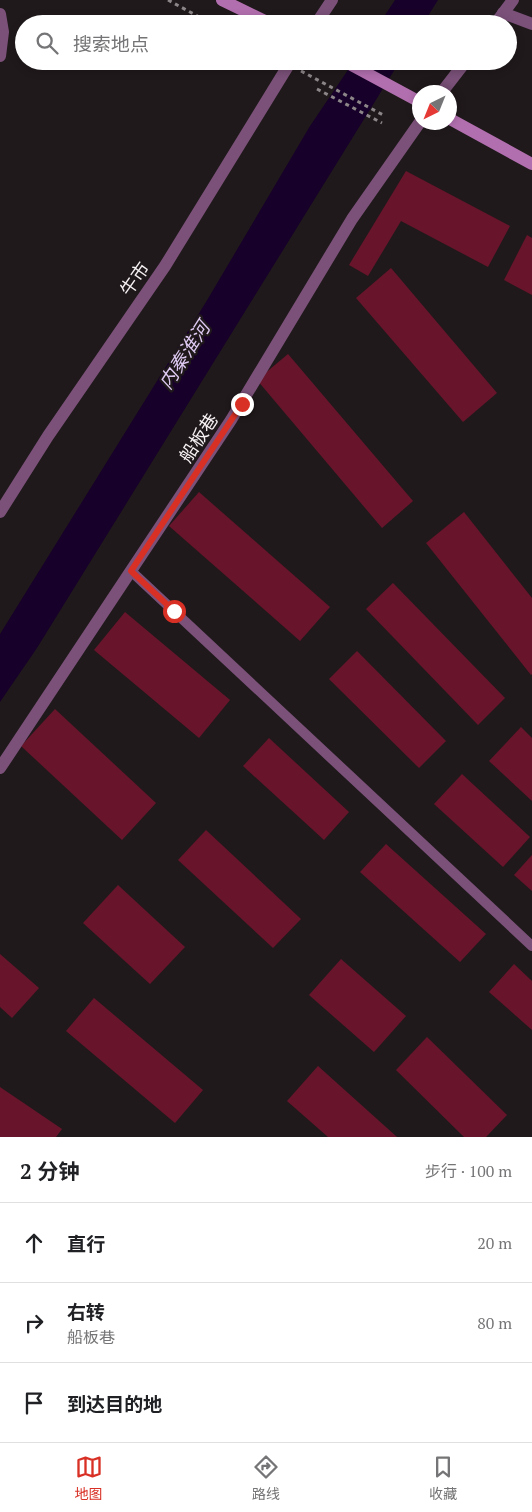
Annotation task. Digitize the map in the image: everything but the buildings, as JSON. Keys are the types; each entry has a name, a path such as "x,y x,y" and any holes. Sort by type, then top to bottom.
{"main road":[{"path":"222,0 252,15"},
{"path":"361,70 412,98"},
{"path":"457,123 532,164"}],"street":[{"path":"322,15 332,0"},
{"path":"502,15 513,0"},
{"path":"0,14 4,32 0,56"},
{"path":"517,22 532,24"},
{"name":"牛市","path":"0,512 48,436 165,266 285,70"},
{"path":"447,85 459,70"},
{"name":"船板巷","path":"0,768 232,420 352,218 414,130"}],"lane":[{"path":"131,571 532,946"}],"path":[{"path":"168,0 196,15"},
{"path":"322,82 384,116"},
{"path":"317,89 382,123"}],"water":[{"path":"395,0 438,0 429,15 385,15"},
{"name":"内秦淮河","path":"348,70 394,70 37,648 0,702 0,634 206,302 310,126"}],"route":[{"path":"174,611 131,571 242,404"}]}
